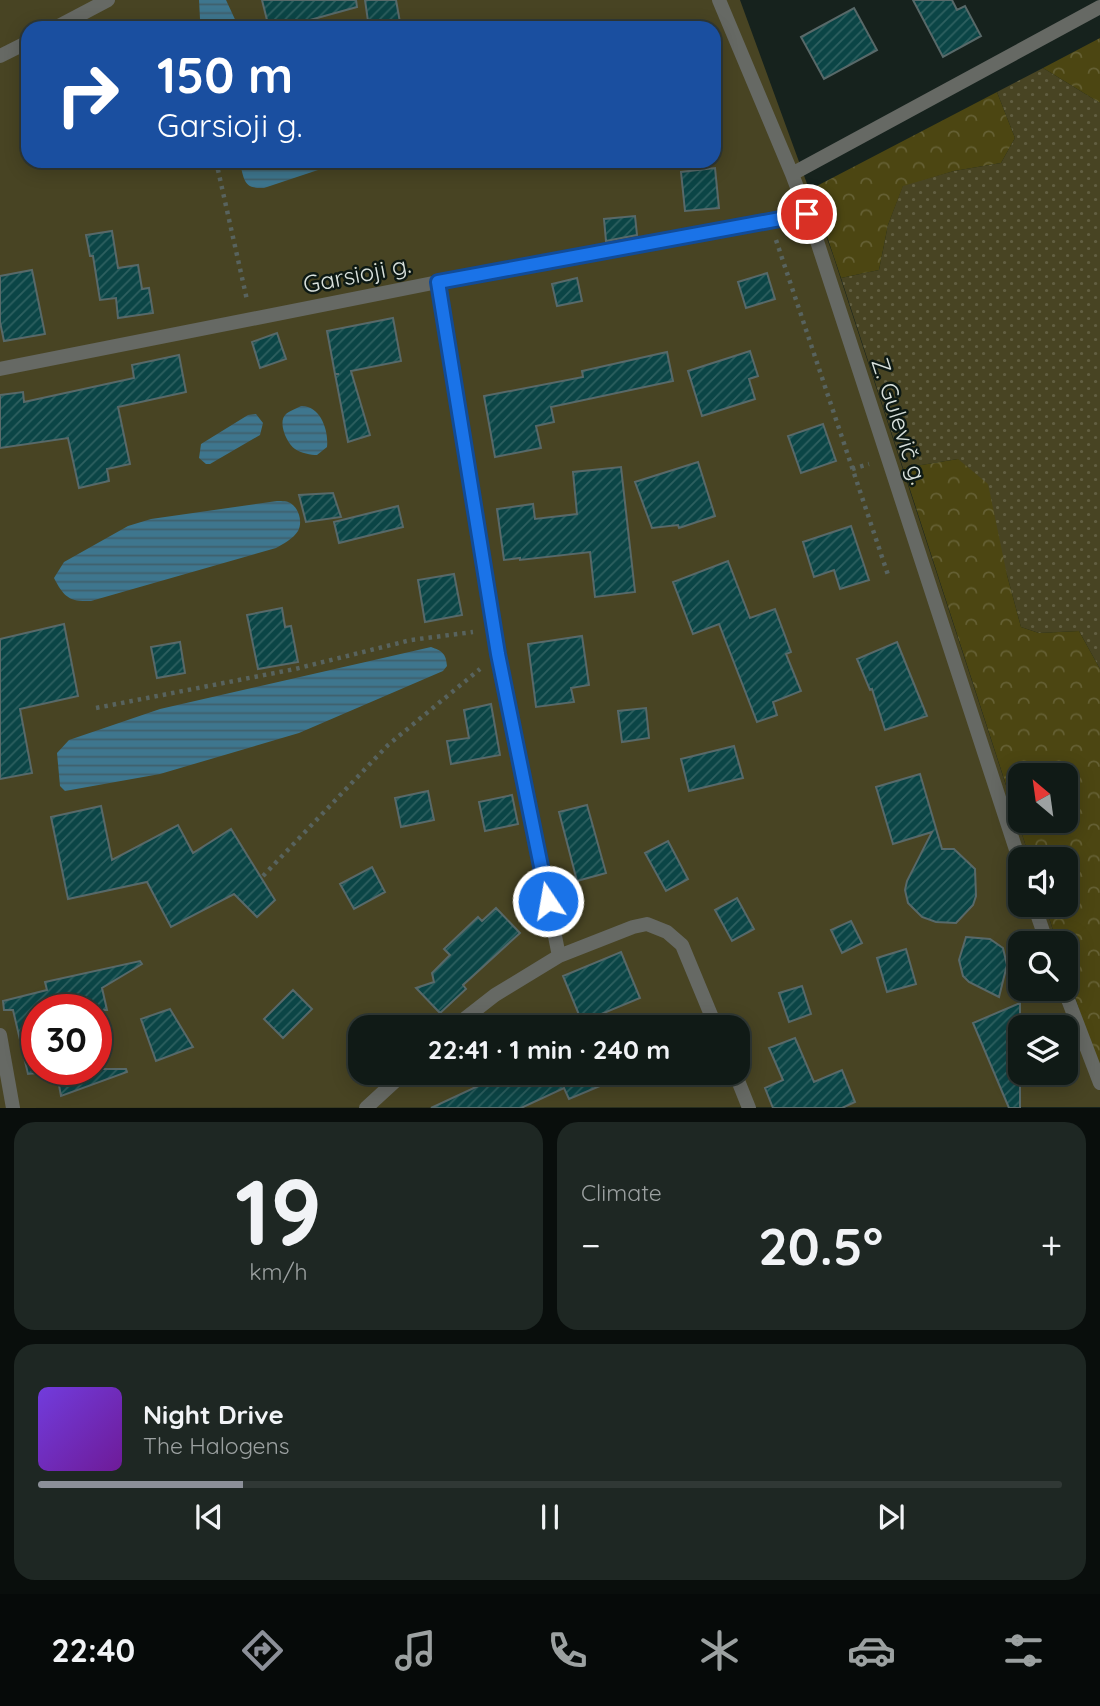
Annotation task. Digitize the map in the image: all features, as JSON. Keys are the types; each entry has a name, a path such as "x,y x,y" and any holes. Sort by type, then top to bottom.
{"street":[{"path":"68,21 108,0"},
{"name":"Z. Gulevič g.","path":"719,0 807,214 1015,847"},
{"path":"792,174 1100,7"},
{"path":"0,57 21,46"},
{"name":"Garsioji g.","path":"0,369 438,282 807,214"},
{"path":"438,282 498,654 559,956"},
{"path":"469,1015 495,995 559,956 647,924 667,932 682,945 711,1015"},
{"path":"1069,1001 1100,1083"},
{"path":"0,1035 13,1108"},
{"path":"366,1108 391,1085"},
{"path":"740,1085 750,1108"}],"path":[{"path":"218,168 251,319"},
{"path":"770,221 888,575"},
{"path":"96,708 295,669 411,640 494,628"},
{"path":"263,876 388,745 498,654"}],"shaded area":[{"path":"0,0 740,0 833,255 1008,792 1008,833 1022,833 1026,847 1008,847 1008,917 1049,917 1053,931 1008,931 1008,1001 1076,1001 1100,1074 1100,1107 0,1108"},
{"path":"1043,68 1100,103 1100,669 1079,631 1039,633 1021,627 1007,575 958,459 903,468 841,278 879,270 888,225 903,185 954,171 1001,163 1015,138 997,92"}],"green space":[{"path":"1100,38 1100,103 1043,68"},
{"path":"997,92 1015,138 1001,163 954,171 903,186 888,225 879,270 841,278 811,189"},
{"path":"958,459 988,484 1021,627 1039,633 1079,631 1100,669 1100,1074 1076,1001 1078,931 1053,931 1049,917 1078,917 1078,847 1026,847 1022,833 1078,833 1078,763 1008,763 1008,791 903,468"}],"water":[{"path":"199,0 226,0 236,21 201,21"},
{"path":"241,168 324,168 264,188 248,185"},
{"path":"301,406 318,414 325,426 327,447 317,455 295,449 284,433 283,418"},
{"path":"256,414 263,423 260,435 210,464 199,458 201,444 248,415"},
{"path":"277,501 292,504 299,515 300,523 298,531 276,548 91,601 68,597 54,578 64,562 128,526 151,519"},
{"path":"431,647 441,651 446,658 447,666 443,671 299,733 160,774 65,791 60,786 57,753 69,740 160,709"}],"building":[{"path":"262,0 356,0 357,7 306,21 267,21"},
{"path":"365,0 396,0 400,21 368,21"},
{"path":"913,0 952,0 957,10 965,6 981,36 943,57"},
{"path":"854,8 877,50 824,79 801,37"},
{"path":"715,168 719,208 685,211 681,172"},
{"path":"635,216 637,235 606,241 604,219"},
{"path":"112,231 118,268 138,265 142,289 149,288 153,313 118,318 116,298 100,300 93,256 90,256 86,235"},
{"path":"32,270 45,334 4,341 0,322 0,276"},
{"path":"767,273 775,299 746,308 738,282"},
{"path":"577,278 582,301 557,306 552,284"},
{"path":"393,318 401,361 351,371 370,435 348,442 327,331"},
{"path":"277,333 286,359 260,368 252,342"},
{"path":"750,351 758,376 749,379 755,399 702,416 688,371"},
{"path":"667,352 673,381 551,407 554,422 536,426 541,448 495,457 484,396 583,377 582,371"},
{"path":"179,355 186,392 118,407 130,464 107,469 109,481 79,488 68,438 0,448 0,395 23,392 24,402 134,378 132,365"},
{"path":"823,424 836,461 801,473 788,436"},
{"path":"698,462 715,516 679,528 678,525 652,528 635,482"},
{"path":"621,467 635,592 595,597 590,552 504,560 497,509 533,504 535,519 577,514 573,472"},
{"path":"333,493 341,517 306,522 299,495"},
{"path":"398,506 403,527 339,543 334,522"},
{"path":"851,526 869,580 840,589 834,570 814,577 803,542"},
{"path":"728,561 750,618 775,609 791,652 786,654 801,691 773,702 777,715 757,722 719,624 693,634 673,582"},
{"path":"454,574 462,615 425,622 418,580"},
{"path":"282,608 285,627 291,626 298,662 258,669 247,615"},
{"path":"64,624 78,696 20,709 32,773 0,779 0,639"},
{"path":"582,636 589,685 571,688 574,702 536,707 528,644"},
{"path":"180,642 185,673 157,678 151,647"},
{"path":"897,642 927,716 885,730 872,689 870,690 857,659"},
{"path":"491,704 500,755 451,764 447,741 469,738 464,710"},
{"path":"646,708 649,738 622,742 618,711"},
{"path":"734,746 743,778 689,791 681,759"},
{"path":"920,774 942,849 954,849 975,869 976,896 973,905 956,923 936,922 922,917 908,903 905,890 907,881 932,832 893,844 876,787"},
{"path":"428,791 434,820 401,827 395,798"},
{"path":"512,795 518,824 485,831 479,802"},
{"path":"587,805 606,873 577,881 559,812"},
{"path":"101,806 112,860 178,825 193,853 231,829 275,900 257,917 234,894 171,927 147,882 68,899 51,817"},
{"path":"668,841 688,879 666,891 645,853"},
{"path":"372,867 385,892 354,909 340,884"},
{"path":"737,898 754,929 732,941 715,910"},
{"path":"496,908 520,933 463,985 466,989 440,1013 416,988 434,982 432,973 450,955 444,949 478,917 482,921"},
{"path":"851,921 862,943 842,953 831,930"},
{"path":"966,937 990,939 1003,948 1007,965 999,997 969,982 963,976 959,960"},
{"path":"906,949 916,984 887,992 877,958"},
{"path":"621,952 640,998 599,1015 579,1015 563,976"},
{"path":"140,961 142,964 102,988 103,994 31,994 47,990 45,982"},
{"path":"802,986 811,1014 789,1022 779,993"},
{"path":"293,990 312,1009 283,1038 264,1019"},
{"path":"21,996 21,1044 13,1010 4,1010 3,1001"},
{"path":"1020,1003 1020,1015 1008,1015 1008,1085 1020,1085 1020,1108 1009,1108 973,1023"},
{"path":"170,1009 193,1047 156,1061 141,1019"},
{"path":"795,1038 814,1082 842,1070 855,1102 842,1108 773,1108 765,1088 783,1080 769,1048"},
{"path":"112,1069 126,1069 127,1072 112,1077"},
{"path":"59,1085 91,1085 61,1096"},
{"path":"480,1085 602,1085 569,1099 564,1088 521,1108 431,1108"}],"route":[{"path":"548,901 498,654 438,282 807,214"}]}
